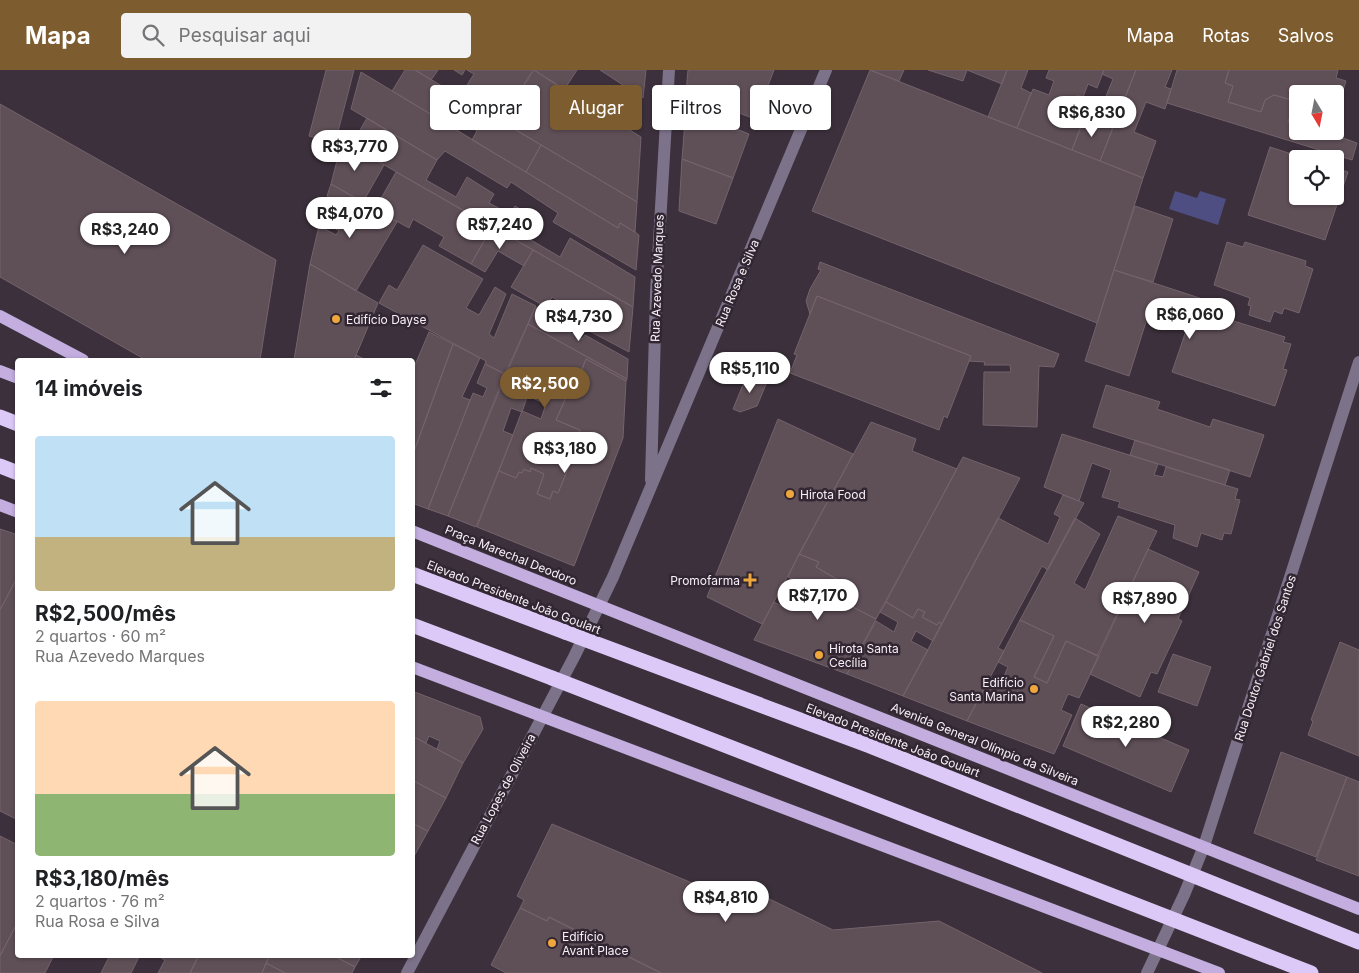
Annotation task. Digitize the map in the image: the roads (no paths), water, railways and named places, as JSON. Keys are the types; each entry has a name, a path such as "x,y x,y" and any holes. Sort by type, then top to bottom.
{"highway":[{"path":"0,417 15,423"},
{"path":"0,466 15,472"},
{"name":"Elevado Presidente João Goulart","path":"415,575 870,746 1359,942"},
{"path":"415,626 1033,863 1311,973"}],"main road":[{"path":"0,316 79,358"},
{"path":"0,371 15,377"},
{"path":"0,505 15,511"},
{"name":"Praça Marechal Deodoro","path":"415,532 600,605"},
{"name":"Avenida General Olímpio da Silveira","path":"600,605 1359,909"},
{"path":"415,668 1219,973"}],"street":[{"name":"Rua Azevedo Marques","path":"651,486 656,283 669,70"},
{"name":"Rua Rosa e Silva","path":"600,605 826,70"},
{"name":"Rua Doutor Gabriel dos Santos","path":"1147,973 1184,895 1204,846 1359,362"},
{"name":"Rua Lopes de Oliveira","path":"415,958 600,605"},
{"name":"Rua Lopes de Oliveira","path":"407,973 415,958"}],"place":[{"name":"Edifício Dayse","path":"336,319"},
{"name":"Hirota Food","path":"790,494"},
{"name":"Promofarma","path":"750,580"},
{"name":"Hirota Santa Cecília","path":"819,655"},
{"name":"Edifício Santa Marina","path":"1034,689"},
{"name":"Edifício Avant Place","path":"552,943"}]}
